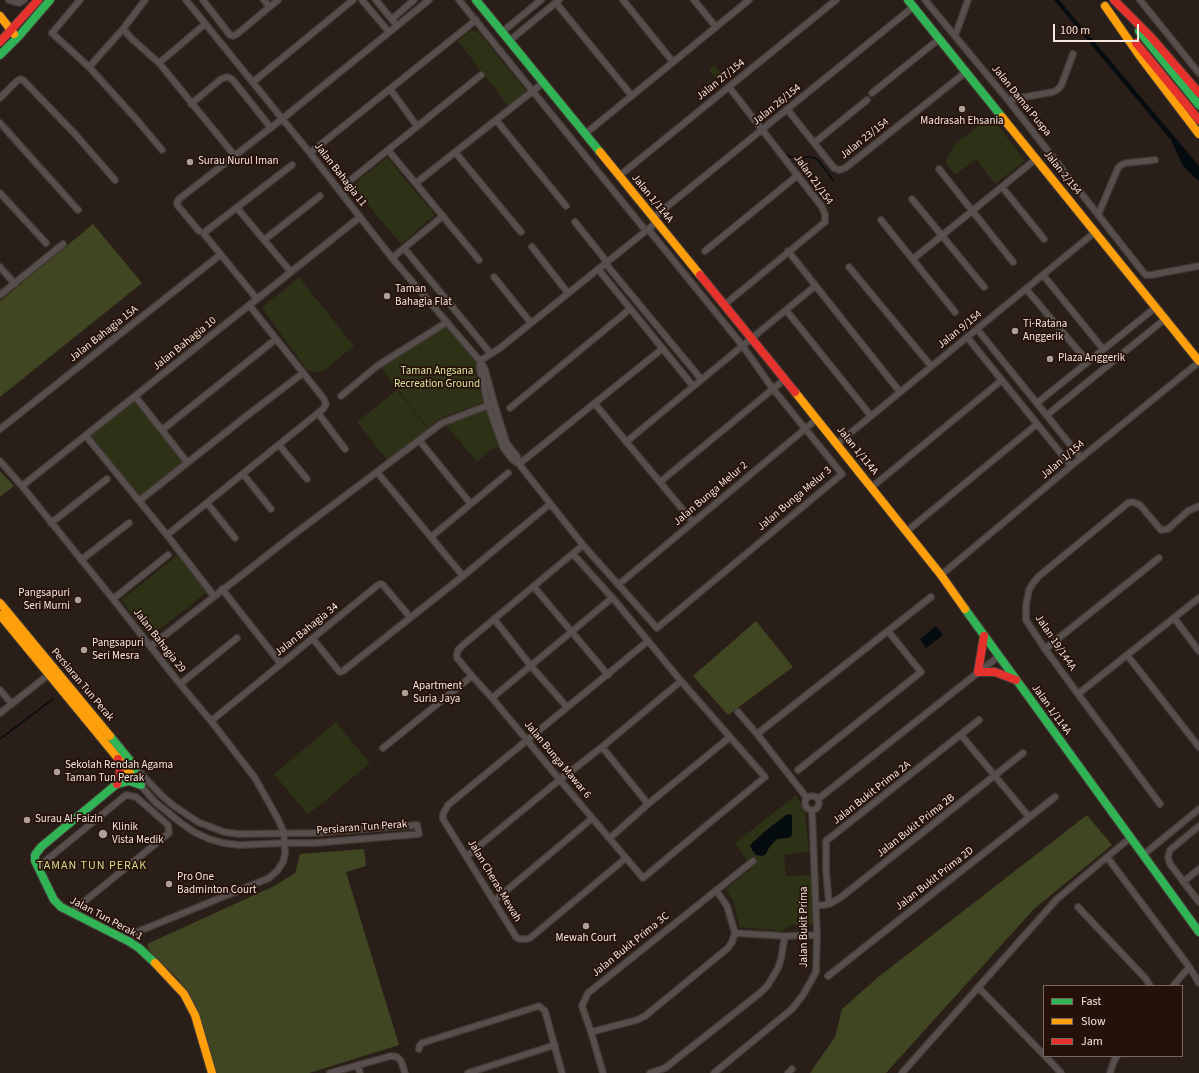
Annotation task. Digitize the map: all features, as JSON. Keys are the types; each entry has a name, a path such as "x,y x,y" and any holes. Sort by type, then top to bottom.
{"main road":[{"path":"10,45 1,37 11,31 38,0"},
{"path":"0,55 50,0"},
{"name":"Jalan 1/114A","path":"476,0 907,531 941,575 1199,932"},
{"name":"Jalan 2/154","path":"908,0 1199,361"},
{"path":"1114,0 1151,36 1199,93"},
{"path":"1114,0 1199,105"},
{"path":"1103,3 1199,120"},
{"path":"1103,3 1139,55 1199,134"},
{"path":"2,18 8,23 21,19"},
{"path":"2,18 17,38"},
{"name":"Persiaran Tun Perak","path":"0,603 118,759 133,770"},
{"name":"Persiaran Tun Perak","path":"0,615 52,672 133,770"},
{"path":"984,636 978,672 995,672 1016,680"},
{"path":"118,759 120,772 117,784 129,781 140,785"},
{"name":"Jalan Tun Perak 1","path":"133,770 41,847 34,854 35,861 54,900 60,907 139,948 184,994 195,1015 212,1073"}],"street":[{"path":"9,0 21,2"},
{"path":"80,0 52,33 89,67 162,150"},
{"path":"89,67 123,29 146,0"},
{"name":"Jalan Bahagia 11","path":"186,0 310,153 392,258 480,361"},
{"path":"203,0 230,35 233,36 278,0"},
{"path":"264,0 269,7"},
{"path":"253,82 354,0"},
{"path":"362,0 390,32"},
{"path":"376,0 397,26"},
{"path":"392,19 414,0"},
{"path":"198,231 178,206 178,199 271,128 429,0"},
{"name":"Jalan Bunga Melur 3","path":"459,0 608,185 742,345 773,389 842,474 657,628 618,585"},
{"path":"502,32 541,0"},
{"path":"623,0 674,62"},
{"path":"694,0 716,27"},
{"path":"585,134 749,0"},
{"name":"Jalan 27/154","path":"619,176 836,0"},
{"name":"Jalan Damai Puspa","path":"925,0 930,3 1008,100 1146,275 1199,266"},
{"path":"955,36 968,0"},
{"path":"1140,0 1199,73"},
{"path":"509,41 557,2 632,96"},
{"name":"Jalan 26/154","path":"480,361 531,323 647,230 655,220 787,109 913,7"},
{"path":"310,153 476,20"},
{"path":"159,63 205,24"},
{"path":"123,29 159,63 234,156"},
{"path":"872,93 939,38"},
{"path":"1008,100 1057,90 1061,86 1073,54"},
{"name":"Jalan 23/154","path":"787,109 834,168 839,170 844,168 966,72"},
{"path":"352,179 480,75"},
{"path":"191,104 221,79 227,77 232,79 271,128"},
{"path":"0,98 17,81 21,79 23,80 75,134 115,180"},
{"path":"416,183 543,83"},
{"name":"Jalan 21/154","path":"724,305 825,222 825,214 822,207 729,87"},
{"path":"390,89 417,126"},
{"path":"814,143 867,100"},
{"path":"496,120 566,206"},
{"path":"0,123 78,210"},
{"path":"388,150 479,260"},
{"path":"455,152 521,232"},
{"path":"913,259 955,222 972,211 1036,159"},
{"path":"1098,215 1118,168 1121,165 1126,163 1155,160"},
{"path":"256,299 204,234 292,165"},
{"path":"939,169 1013,262"},
{"path":"705,251 798,175"},
{"path":"1002,187 1044,238"},
{"path":"0,193 46,243"},
{"path":"264,240 320,196"},
{"path":"912,199 984,287"},
{"path":"237,208 291,272"},
{"path":"392,258 443,216"},
{"name":"Jalan Bahagia 10","path":"22,486 360,217"},
{"path":"881,220 955,312"},
{"path":"575,222 606,263 701,379"},
{"path":"955,222 961,229"},
{"name":"Jalan 9/154","path":"837,444 1095,232"},
{"path":"0,295 63,244"},
{"path":"532,247 568,293"},
{"path":"404,248 491,354"},
{"path":"788,252 900,392"},
{"name":"Jalan Bahagia 15A","path":"0,429 220,255"},
{"path":"0,267 15,284"},
{"path":"849,267 931,366"},
{"path":"598,269 693,386"},
{"path":"1043,275 1103,349"},
{"path":"494,277 531,323"},
{"path":"626,442 815,286"},
{"path":"1026,289 1088,362"},
{"path":"167,535 323,409 326,404 324,399 249,305"},
{"path":"1037,403 1156,307"},
{"path":"510,408 630,309"},
{"path":"786,310 871,416"},
{"path":"1047,416 1165,319"},
{"path":"341,396 377,366 447,322"},
{"path":"977,329 1081,458"},
{"path":"967,337 1071,466"},
{"path":"162,430 276,339"},
{"path":"519,464 662,349"},
{"path":"480,361 480,370 491,404 502,447 512,459 519,464 583,545 618,585"},
{"name":"Jalan 1/154","path":"941,575 1199,361"},
{"path":"139,501 303,373"},
{"path":"660,482 785,379"},
{"path":"872,487 1002,380"},
{"path":"135,396 188,462"},
{"path":"151,646 222,589 442,423 491,404"},
{"path":"595,404 693,522"},
{"path":"318,413 344,449"},
{"name":"Jalan Bunga Melur 2","path":"618,585 817,419"},
{"path":"907,531 1038,424"},
{"path":"86,436 167,535 214,596"},
{"path":"419,440 470,503"},
{"path":"279,444 307,479"},
{"name":"Jalan Bahagia 29","path":"0,461 22,486 151,646 255,778 278,819 284,833 285,854 283,862 277,871 269,878 137,932 128,941"},
{"path":"377,472 463,576"},
{"path":"430,536 508,473"},
{"path":"243,474 271,509"},
{"path":"51,523 107,479"},
{"name":"Jalan 19/144A","path":"1160,804 1045,649 1026,620 1026,605 1029,590 1039,576 1123,506 1133,502 1140,505 1162,530 1165,530 1188,511 1199,506"},
{"path":"207,504 235,538"},
{"path":"313,639 340,672 343,671 463,576 550,504"},
{"path":"81,560 129,523"},
{"path":"568,708 531,666 494,619 583,545"},
{"path":"573,554 730,737 648,804 610,838"},
{"path":"113,599 168,555"},
{"path":"1045,649 1159,558"},
{"name":"Jalan Bahagia 34","path":"211,721 381,584 410,617"},
{"path":"534,587 608,675"},
{"path":"222,589 281,664"},
{"path":"757,734 932,597"},
{"path":"492,698 612,598"},
{"path":"1078,694 1199,598"},
{"path":"1174,618 1199,650"},
{"name":"Jalan Bunga Mawar 6","path":"494,619 463,644 458,650 457,658 643,878 765,777 730,737"},
{"path":"798,770 921,672 888,631"},
{"path":"180,684 237,638"},
{"path":"527,741 648,641"},
{"path":"1127,655 1199,747"},
{"path":"818,799 999,656"},
{"path":"0,713 52,672"},
{"path":"383,748 472,676"},
{"path":"467,856 681,681"},
{"path":"0,690 12,704"},
{"path":"738,712 807,798"},
{"name":"Jalan Bukit Prima 2A","path":"829,904 826,870 826,841 979,720"},
{"path":"961,735 1029,817"},
{"name":"Jalan Cheras Mewah","path":"527,741 448,805 443,819 516,937 522,940 530,938 626,858"},
{"path":"602,747 648,804"},
{"name":"Jalan Bukit Prima 2B","path":"816,906 829,904 840,898 1023,754"},
{"name":"Persiaran Tun Perak","path":"133,770 161,796 187,816 224,832 238,834 313,833 417,825 419,834 316,843 239,845 224,843 209,839 194,832 171,816 155,802 140,785 133,770"},
{"path":"38,867 126,795 136,797 168,825 169,833 70,913"},
{"path":"807,798 814,797 818,799"},
{"name":"Jalan Bukit Prima 2D","path":"828,976 1055,797"},
{"path":"807,798 805,804 812,810 818,806 818,799"},
{"path":"1143,855 1199,809"},
{"name":"Jalan Bukit Prima","path":"714,1073 792,1009 803,995 816,972 818,935 812,810"},
{"path":"494,901 589,821"},
{"path":"1199,826 1170,850 1168,857 1170,864 1199,902"},
{"path":"902,1073 1057,898 1130,838"},
{"path":"1107,857 1190,968 1199,983"},
{"name":"Jalan Bukit Prima 3C","path":"603,1073 582,1006 588,993 752,861"},
{"path":"1183,882 1199,869"},
{"path":"591,1032 637,1020 645,1016 728,948 735,933 727,906 716,890"},
{"path":"1078,907 1146,979 1149,985"},
{"path":"735,933 785,936 818,935"},
{"path":"650,1073 665,1068 760,993 768,985 778,968 785,936"},
{"path":"1174,985 1190,968"},
{"path":"978,987 1043,1055"},
{"path":"419,1049 422,1043 539,1006 545,1011 562,1073"},
{"path":"468,1073 555,1045"},
{"path":"330,1073 391,1056 398,1056 405,1073"},
{"path":"1045,1057 1061,1073"},
{"path":"1110,1073 1116,1057"},
{"path":"358,1065 360,1073"}],"green space":[{"path":"470,30 478,32 526,90 509,107 458,41"},
{"path":"714,65 723,76 717,80 709,70"},
{"path":"991,116 1025,161 995,184 976,159 955,175 945,162 955,144"},
{"path":"387,157 435,215 401,244 352,186"},
{"path":"93,224 142,283 0,397 0,301"},
{"path":"299,277 354,346 322,372 308,371 262,308"},
{"name":"Taman Angsana Recreation Ground","path":"448,326 477,361 475,373 484,402 441,418 428,428 381,368"},
{"path":"397,390 428,429 388,461 357,422"},
{"path":"135,401 185,463 141,498 91,436"},
{"path":"487,408 500,447 491,449 477,462 446,425"},
{"path":"0,471 14,486 0,497"},
{"path":"178,555 207,592 150,637 121,600"},
{"path":"756,621 793,667 728,715 693,676"},
{"path":"336,722 370,763 308,815 274,774"},
{"path":"796,795 805,812 809,852 784,855 786,876 811,875 815,922 807,926 791,925 782,931 739,927 734,903 726,889 752,868 735,843"},
{"path":"1087,815 1112,845 1034,909 886,1073 810,1073 835,1037 842,1009 877,978"},
{"path":"364,849 366,866 346,872 399,1045 309,1073 217,1073 198,1012 190,995 175,976 150,953 147,944 274,886 295,873 300,854"}],"shaded area":[{"path":"1054,0 1059,0 1199,166 1199,181 1183,166 1171,140"},
{"path":"936,626 943,635 926,648 920,639"},
{"path":"787,814 792,815 792,836 777,839 765,855 756,855 750,845"}],"waterway":[{"path":"787,155 790,157 815,158 833,180"},
{"path":"0,739 53,699"}],"traffic: fast":[{"path":"0,55 19,36 50,0"},
{"path":"476,0 600,152"},
{"path":"908,0 1002,117"},
{"path":"1139,31 1199,105"},
{"path":"965,609 1199,932"},
{"path":"110,736 136,768 41,847 35,855 35,861 54,900 61,907 128,941 139,948 155,963"},
{"path":"118,784 129,781 141,785"}],"traffic: slow":[{"path":"1105,6 1139,55 1199,134"},
{"path":"0,16 14,34"},
{"path":"1002,117 1199,361"},
{"path":"600,152 700,275"},
{"path":"795,392 941,575 965,609"},
{"path":"0,603 110,736"},
{"path":"0,615 130,773"},
{"path":"155,963 184,994 195,1015 212,1073"}],"traffic: jam":[{"path":"0,42 38,0"},
{"path":"1114,0 1151,37 1199,93"},
{"path":"1136,43 1199,120"},
{"path":"700,275 795,392"},
{"path":"984,636 978,672 995,672 1016,680"},
{"path":"117,784 120,772 118,759"}],"place":[{"name":"Madrasah Ehsania","path":"962,109"},
{"name":"Surau Nurul Iman","path":"190,162"},
{"name":"Taman Bahagia Flat","path":"387,296"},
{"name":"Ti-Ratana Anggerik","path":"1015,331"},
{"name":"Plaza Anggerik","path":"1050,359"},
{"name":"Pangsapuri Seri Murni","path":"78,600"},
{"name":"Pangsapuri Seri Mesra","path":"84,650"},
{"name":"Apartment Suria Jaya","path":"405,693"},
{"name":"Sekolah Rendah Agama Taman Tun Perak","path":"57,772"},
{"name":"Surau Al-Faizin","path":"27,820"},
{"name":"Klinik Vista Medik","path":"103,834"},
{"name":"Pro One Badminton Court","path":"169,884"},
{"name":"Mewah Court","path":"586,926"}],"district":[{"name":"TAMAN TUN PERAK","path":"92,866"}]}
